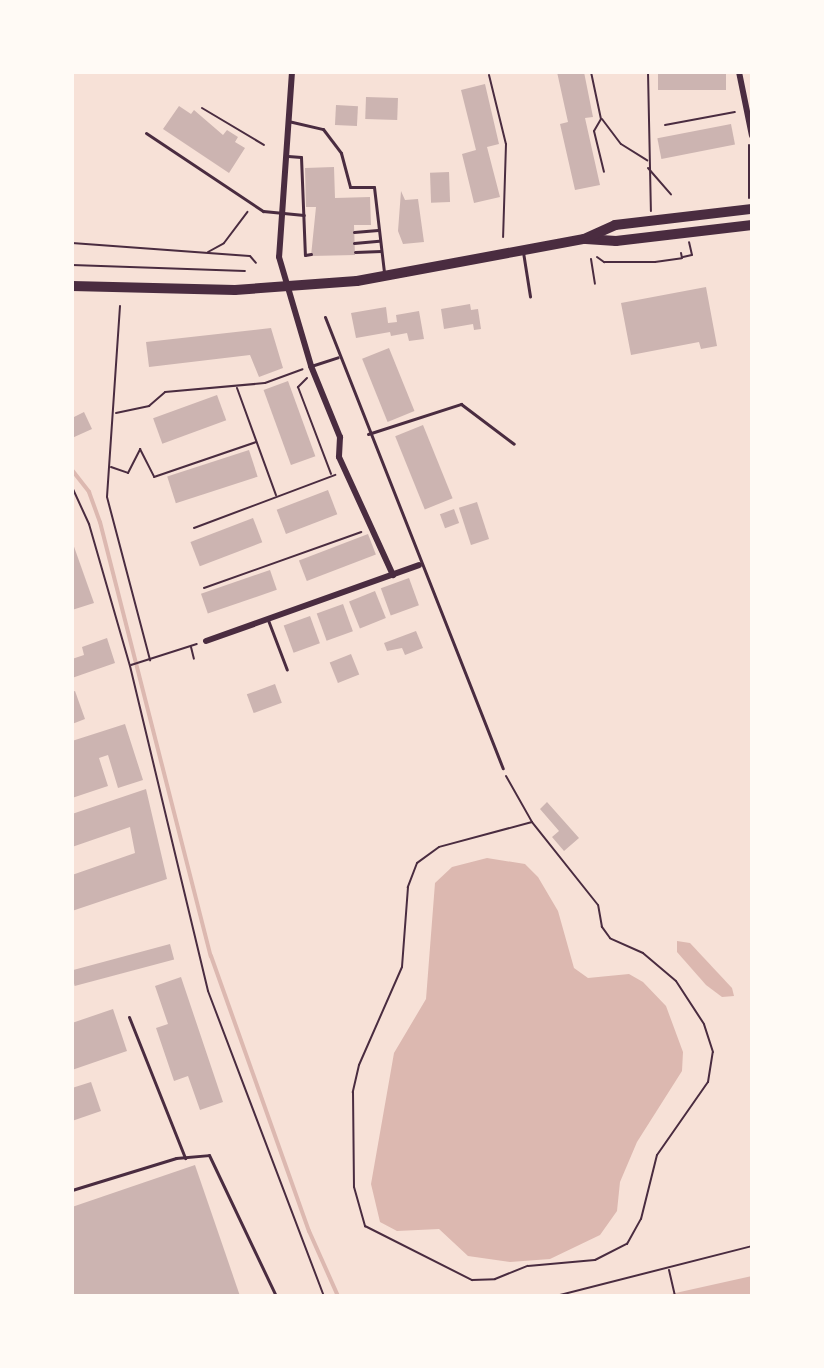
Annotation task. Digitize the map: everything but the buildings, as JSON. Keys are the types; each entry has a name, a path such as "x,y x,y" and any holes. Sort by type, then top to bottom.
{"main road":[{"path":"72,286 157,291 287,287 385,277 584,239 615,225 751,204"},
{"path":"584,239 616,241 752,225"}],"street":[{"path":"292,72 279,257 312,369 340,437 344,471 375,528 393,575"},
{"path":"739,72 750,134"},
{"path":"206,641 419,565"}],"lane":[{"path":"288,121 323,129 341,153 350,187 374,187 385,277"},
{"path":"146,133 252,205 304,215"},
{"path":"284,156 301,157 305,255 311,254"},
{"path":"354,232 378,230"},
{"path":"304,234 311,234"},
{"path":"354,243 379,241"},
{"path":"304,245 311,244"},
{"path":"355,252 381,251"},
{"path":"523,252 530,296"},
{"path":"325,317 419,565 503,768"},
{"path":"312,369 338,356"},
{"path":"368,434 461,404 514,444"},
{"path":"268,620 287,670"},
{"path":"129,1017 185,1158"},
{"path":"72,1190 185,1158 209,1155 218,1166 276,1296"}],"path":[{"path":"591,72 601,119 621,144 647,161"},
{"path":"648,72 647,166 652,211"},
{"path":"489,75 506,144 503,237"},
{"path":"202,108 264,145"},
{"path":"665,125 744,111"},
{"path":"601,119 594,131 604,172"},
{"path":"750,134 751,204"},
{"path":"647,166 671,194"},
{"path":"207,253 224,243 252,205"},
{"path":"72,243 250,256 256,263"},
{"path":"597,257 604,262 682,258 692,255 690,245"},
{"path":"681,253 682,258"},
{"path":"591,259 595,284"},
{"path":"72,265 245,271"},
{"path":"120,306 110,466 110,520 148,660"},
{"path":"114,413 136,411 165,392 230,384 237,387 312,369"},
{"path":"312,369 298,387 332,476"},
{"path":"237,387 277,497"},
{"path":"110,466 128,473 140,449 154,477 256,442"},
{"path":"194,528 344,471"},
{"path":"72,487 89,524 132,665 208,991 324,1296"},
{"path":"204,588 375,528"},
{"path":"132,665 206,641"},
{"path":"190,646 194,659"},
{"path":"503,768 532,822 598,905 602,927 610,938 643,953 676,981 704,1024 713,1052 708,1082 657,1155 641,1219 627,1244 595,1260 528,1266 495,1279 472,1280 365,1226 354,1187 353,1092 370,1036 402,967 408,887 417,863 439,847 532,822"},
{"path":"556,1296 752,1246"},
{"path":"669,1268 675,1296"}],"shaded area":[{"path":"487,858 525,864 538,877 558,911 574,968 588,978 629,974 643,982 666,1006 683,1052 682,1071 637,1142 620,1182 617,1211 600,1235 550,1259 510,1262 468,1256 439,1229 397,1231 380,1222 371,1184 394,1053 426,999 435,883 452,867"},
{"path":"677,941 690,943 732,988 734,996 722,997 706,985 677,952"},
{"path":"752,1276 752,1296 668,1296 671,1294"}],"waterway":[{"path":"72,470 89,492 100,522 211,956 309,1231 338,1296"}]}
